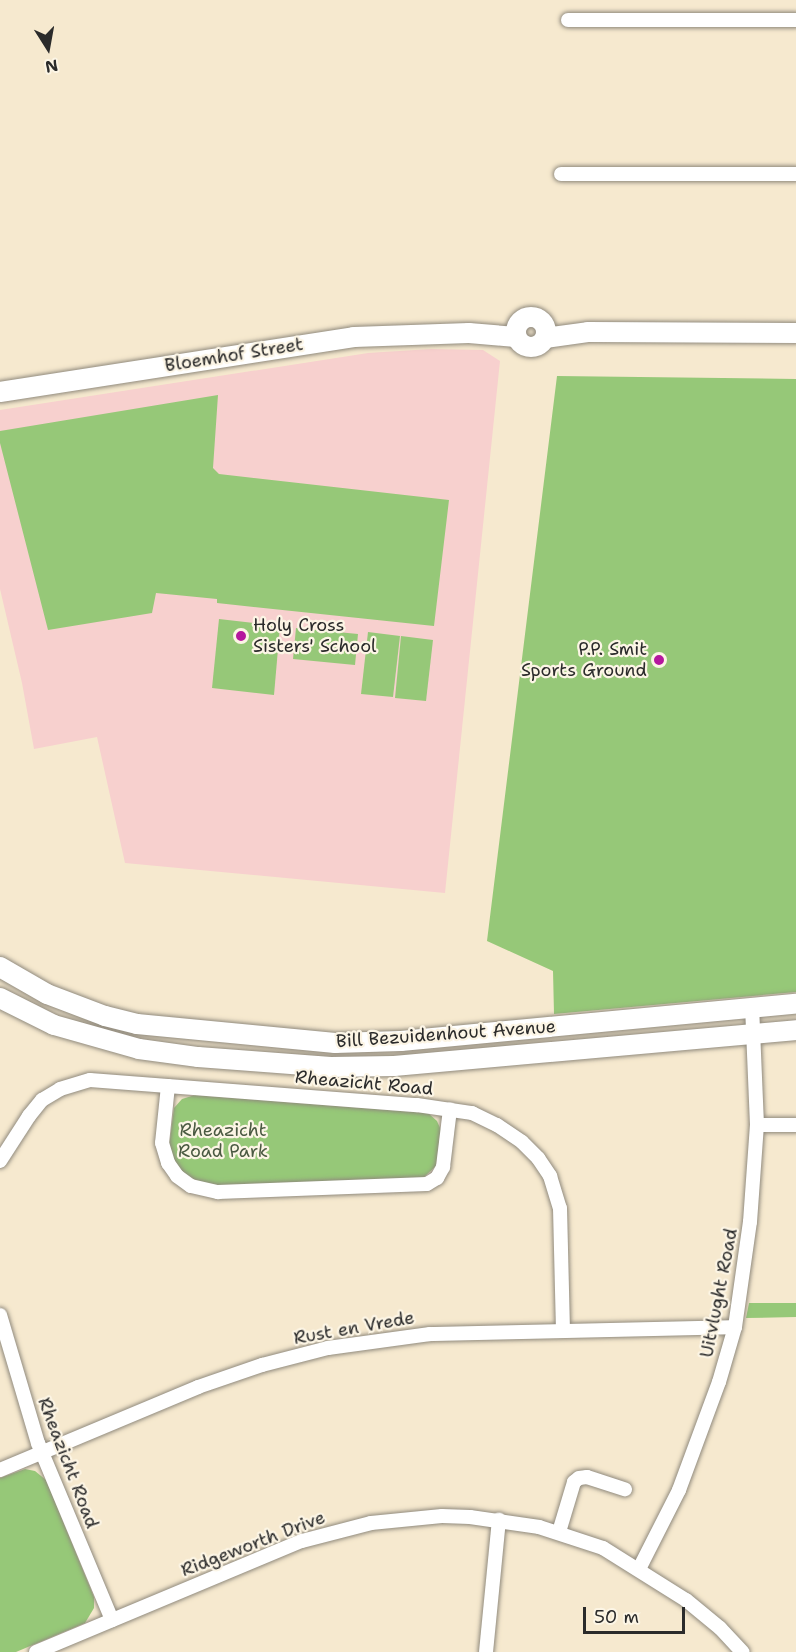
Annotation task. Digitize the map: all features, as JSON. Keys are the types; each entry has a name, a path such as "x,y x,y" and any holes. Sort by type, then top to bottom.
{"main road":[{"name":"Bloemhof Street","path":"0,392 344,338 517,330 531,317 538,319 545,332 796,333"},
{"name":"Bill Bezuidenhout Avenue","path":"0,967 47,994 105,1016 137,1024 335,1043 421,1040 796,1004"},
{"name":"Bill Bezuidenhout Avenue","path":"0,998 54,1025 139,1049 198,1057 331,1067 394,1066 796,1030"}],"street":[{"path":"568,20 796,20"},
{"path":"561,174 796,174"},
{"name":"Uitvlught Road","path":"639,1569 679,1490 719,1382 735,1327 750,1222 757,1125 752,1008"},
{"name":"Rheazicht Road","path":"0,1161 35,1108 60,1089 90,1080 450,1109 472,1113 497,1125 538,1158 550,1176 560,1208 563,1330"},
{"name":"Rheazicht Road","path":"168,1086 162,1143 168,1163 177,1176 191,1186 218,1192 427,1184 437,1178 443,1167 450,1109"},
{"path":"757,1125 796,1125"},
{"name":"Rheazicht Road","path":"0,1315 42,1453 112,1620"},
{"name":"Rust en Vrede","path":"0,1470 198,1388 295,1356 396,1337 563,1330 735,1327"},
{"path":"559,1532 574,1482 579,1478 586,1477 625,1489"},
{"name":"Ridgeworth Drive","path":"36,1652 277,1551 348,1527 418,1517 499,1520 559,1532 603,1548 639,1569 704,1613 742,1652"},
{"path":"486,1652 499,1520"}],"shaded area":[{"name":"Holy Cross Sisters' School","path":"431,349 483,350 500,361 445,893 125,863 97,737 34,749 22,683 0,589 0,410 368,353"}],"green space":[{"name":"P.P. Smit Sports Ground","path":"557,376 796,379 796,992 554,1014 553,971 487,941"},
{"path":"218,395 213,468 219,474 449,500 434,626 217,603 217,599 156,593 152,613 48,630 0,443 0,431"},
{"path":"219,619 280,626 274,695 212,688"},
{"path":"296,628 358,634 355,665 293,659"},
{"path":"368,632 400,636 393,697 361,694"},
{"path":"401,636 433,640 426,701 395,698"},
{"name":"Rheazicht Road Park","path":"195,1095 428,1113 437,1121 441,1130 436,1166 423,1178 224,1186 203,1183 186,1176 175,1165 169,1147 174,1108 182,1099"},
{"path":"749,1303 796,1303 796,1317 746,1318"},
{"path":"25,1469 35,1471 46,1480 94,1597 94,1608 85,1623 16,1652 0,1652 0,1478"}],"place":[{"name":"Holy Cross Sisters' School","path":"241,636"},
{"name":"P.P. Smit Sports Ground","path":"659,660"}]}
